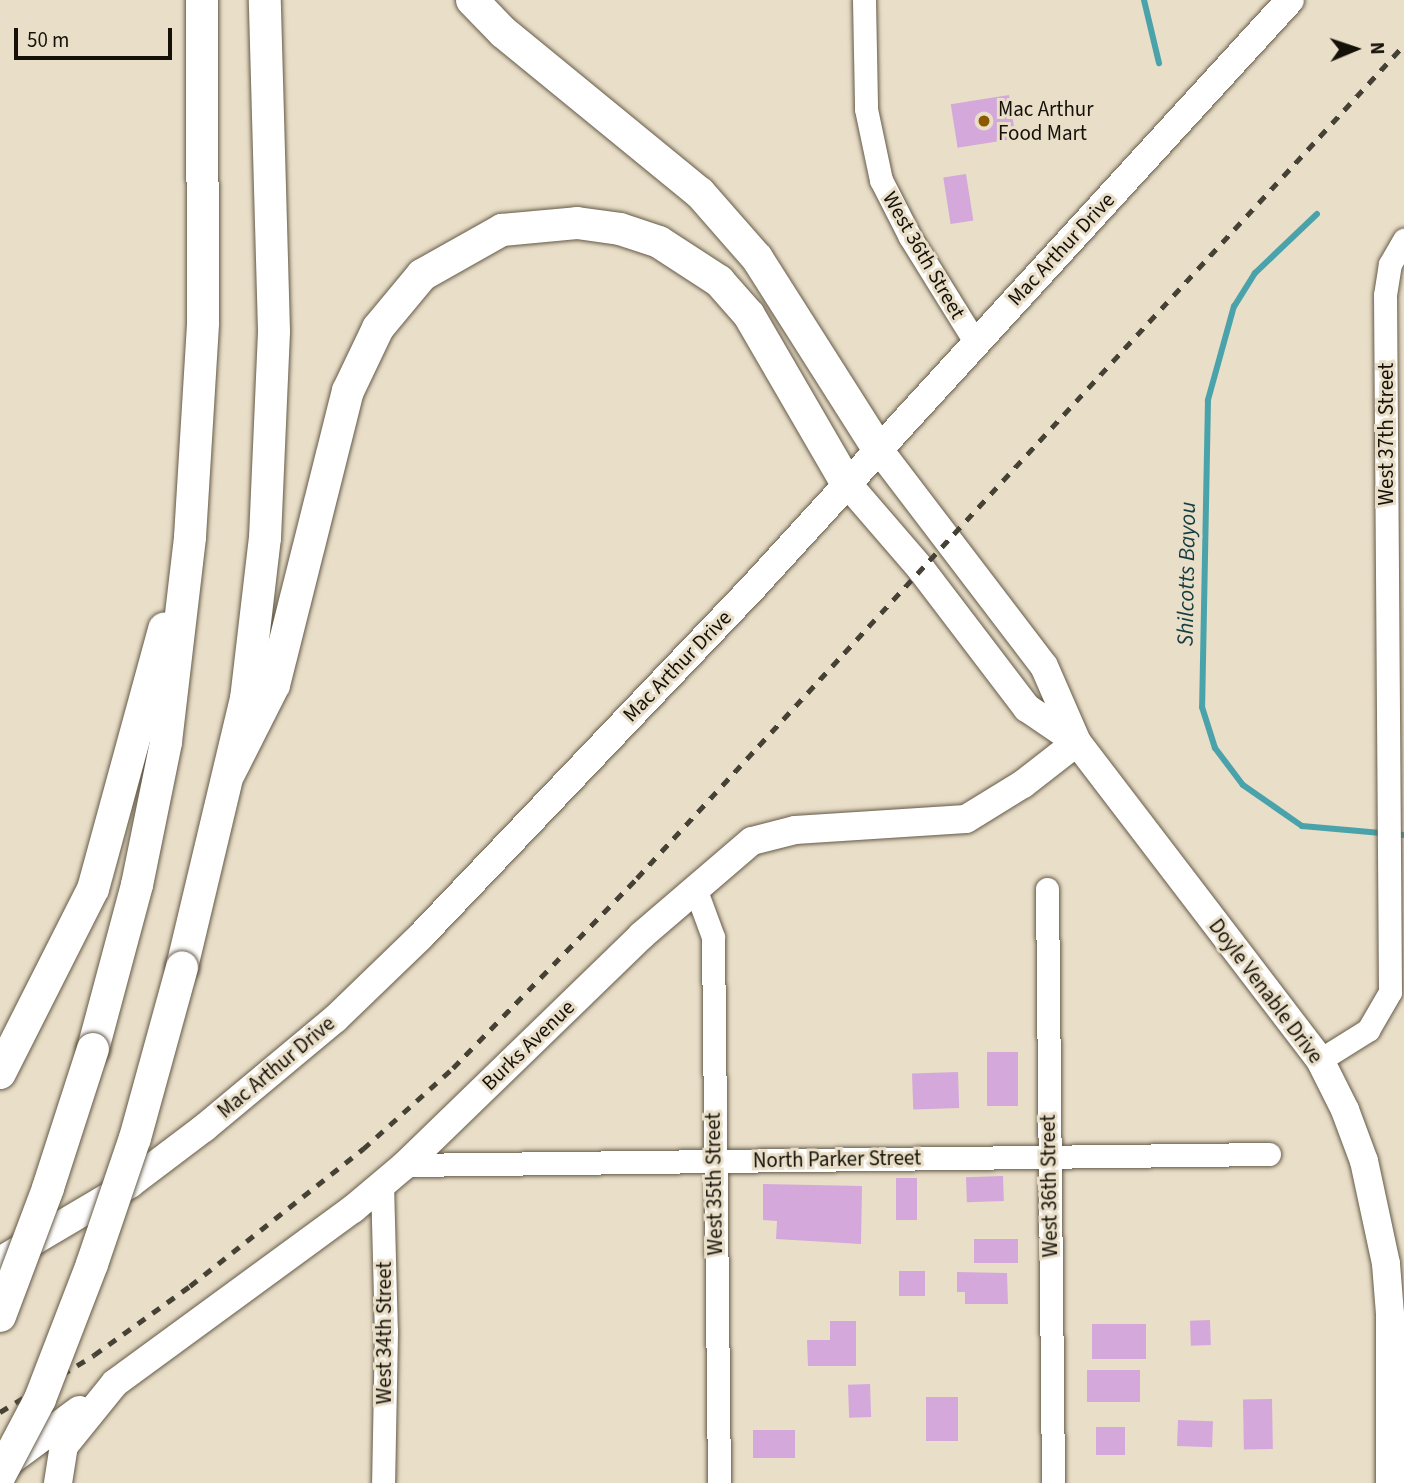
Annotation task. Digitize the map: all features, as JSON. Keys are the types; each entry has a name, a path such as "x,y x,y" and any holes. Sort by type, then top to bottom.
{"highway":[{"path":"0,1316 48,1188 93,1049 137,885 166,742 190,537 203,322 202,0"},
{"path":"0,1475 40,1399 92,1264 135,1139 182,967 230,772 257,622 270,436 274,331 265,0"},
{"path":"472,0 503,33 700,193 757,258 877,447"},
{"path":"230,772 274,685 348,391 378,328 422,275 502,230 577,223 620,229 659,242 719,281 749,315 846,482"},
{"path":"0,1073 93,889 190,537"}],"main road":[{"name":"Mac Arthur Drive","path":"0,1261 130,1184 335,1019 420,937 756,584 877,447 1290,0"},
{"name":"Doyle Venable Drive","path":"877,447 1044,666 1077,742 1320,1060 1364,1161 1386,1264 1390,1483"},
{"name":"Doyle Venable Drive","path":"846,482 921,569 1027,708 1077,742"},
{"name":"Burks Avenue","path":"58,1483 64,1446 115,1383 405,1166 695,888 752,841 770,835 966,819 1023,785 1077,742"},
{"path":"0,1469 115,1383"}],"street":[{"name":"West 36th Street","path":"864,0 866,109 881,180 909,237 975,342"},
{"name":"West 37th Street","path":"1320,1060 1368,1030 1390,992 1388,846 1393,809 1396,654 1395,480 1385,295 1390,264 1403,240"},
{"name":"West 35th Street","path":"695,888 713,937 713,1161 719,1483"},
{"name":"West 36th Street","path":"1047,889 1053,1483"},
{"name":"North Parker Street","path":"405,1166 1269,1154"},
{"name":"West 34th Street","path":"382,1183 386,1331 383,1483"}],"building":[{"name":"Mac Arthur Food Mart","path":"1009,95 1016,138 958,148 951,104"},
{"path":"966,174 973,220 951,224 943,178"},
{"path":"987,1052 1018,1052 1018,1106 987,1106"},
{"path":"958,1072 959,1108 913,1110 912,1074"},
{"path":"1003,1176 1004,1201 967,1202 966,1177"},
{"path":"896,1178 917,1178 917,1220 896,1220"},
{"path":"763,1184 862,1186 861,1244 776,1239 777,1221 763,1220"},
{"path":"974,1239 1018,1239 1018,1263 974,1263"},
{"path":"899,1271 925,1271 925,1296 899,1296"},
{"path":"957,1272 1007,1273 1008,1304 965,1304 965,1292 957,1292"},
{"path":"1210,1320 1211,1345 1191,1346 1190,1321"},
{"path":"830,1321 856,1321 856,1366 808,1366 807,1340 830,1340"},
{"path":"1092,1324 1146,1324 1146,1359 1092,1359"},
{"path":"1087,1370 1140,1370 1140,1402 1087,1402"},
{"path":"870,1384 871,1417 849,1418 848,1385"},
{"path":"926,1397 958,1397 958,1441 926,1441"},
{"path":"1272,1399 1273,1449 1244,1449 1243,1400"},
{"path":"1178,1420 1213,1421 1212,1447 1177,1446"},
{"path":"1096,1427 1125,1427 1125,1455 1096,1455"},
{"path":"753,1430 795,1430 795,1458 753,1458"}],"waterway":[{"name":"Shilcotts Bayou","path":"1144,0 1159,63"},
{"name":"Shilcotts Bayou","path":"1317,214 1255,273 1234,306 1208,400 1202,707 1215,748 1243,785 1302,826 1404,835"}],"railway":[{"path":"0,1412 94,1355 190,1286 363,1149 453,1068 637,878 1404,45"}],"place":[{"name":"Mac Arthur Food Mart","path":"984,121"}]}
